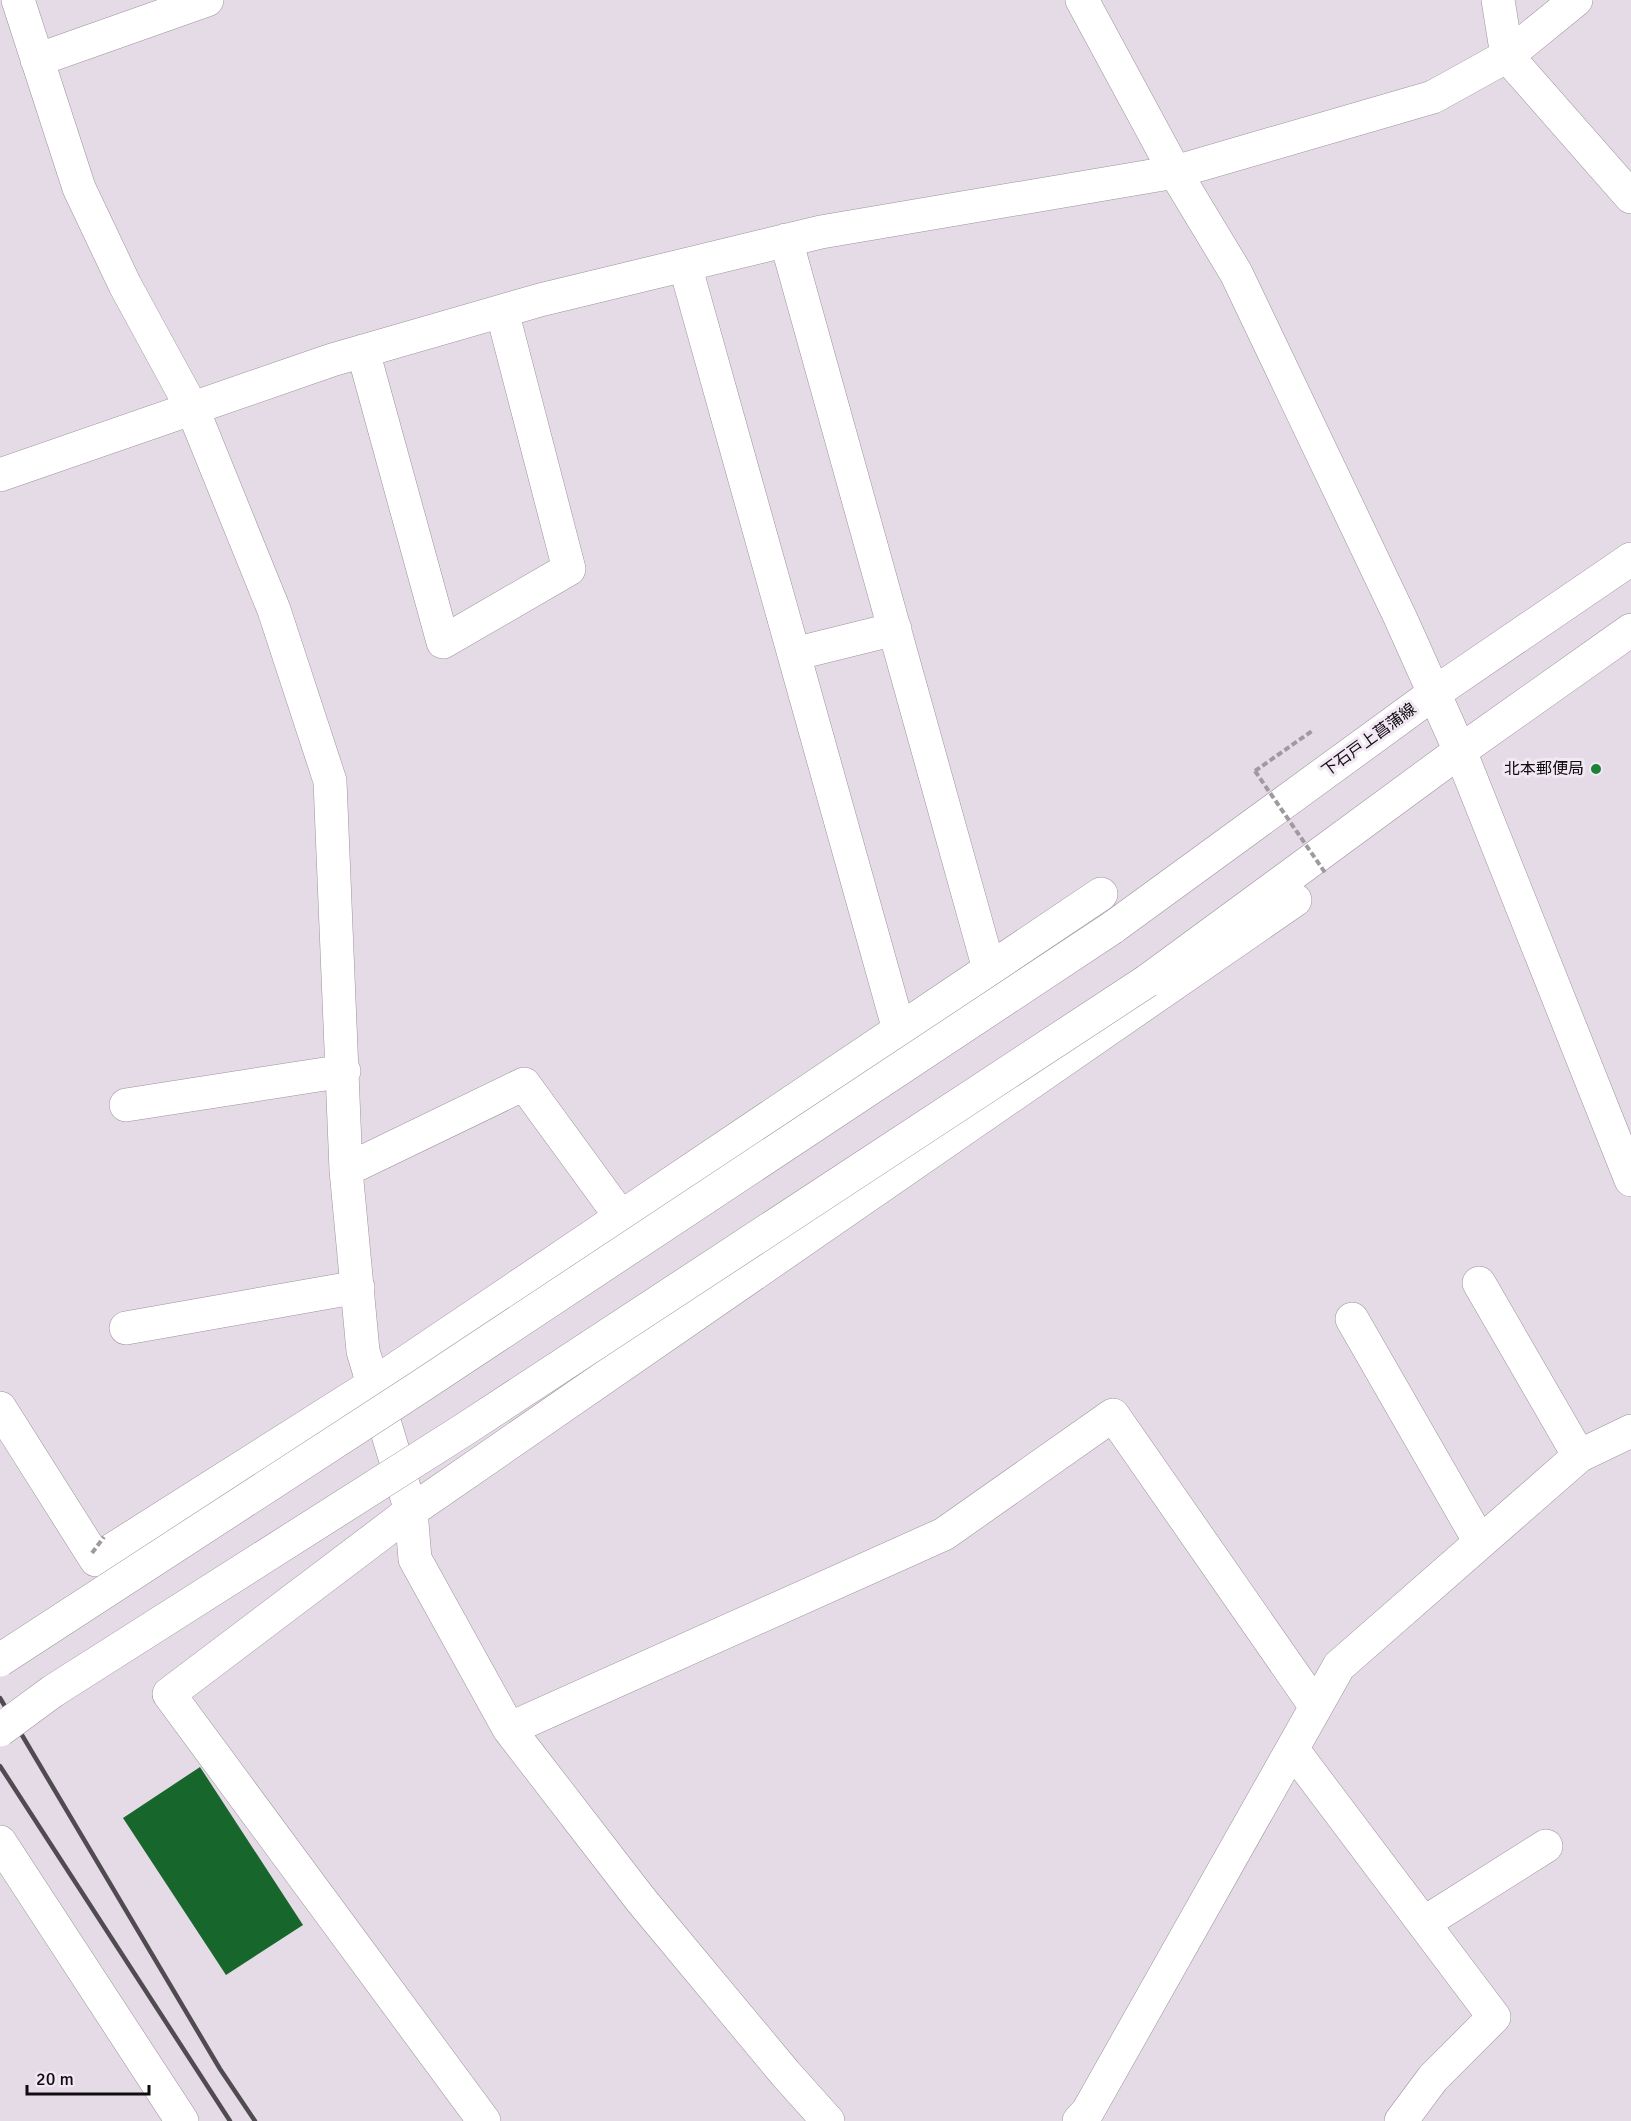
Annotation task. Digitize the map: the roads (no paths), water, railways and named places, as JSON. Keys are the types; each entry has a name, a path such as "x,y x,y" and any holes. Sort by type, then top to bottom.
{"street":[{"path":"18,0 79,188 125,285 193,410 274,610 330,781 344,1071 346,1170 363,1351 411,1511 415,1559 508,1729 641,1899 784,2073 828,2121"},
{"path":"37,60 207,0"},
{"path":"1082,0 1175,172 1236,273 1400,617 1460,751 1631,1180"},
{"path":"1498,0 1507,56 1631,197"},
{"path":"0,475 363,351 502,311 786,240 1175,172 1433,97 1507,56 1576,0"},
{"path":"786,240 990,969"},
{"path":"685,265 899,1030"},
{"path":"363,351 443,642 569,569 502,311"},
{"name":"下石戸上菖蒲線","path":"0,1660 421,1386 1112,928 1433,694 1631,559"},
{"path":"794,654 894,629"},
{"path":"0,1730 53,1691 465,1429 1147,981 1460,751 1631,630"},
{"path":"0,1408 96,1560 372,1385 1101,894"},
{"path":"484,2121 169,1694 411,1511 1295,900"},
{"path":"126,1105 344,1071"},
{"path":"346,1170 524,1084 621,1217"},
{"path":"1479,1282 1579,1456"},
{"path":"126,1328 358,1287"},
{"path":"1352,1319 1480,1542"},
{"path":"508,1729 944,1534 1113,1415 1316,1707"},
{"path":"1090,2118 1339,1666 1579,1456 1631,1431"},
{"path":"1293,1750 1494,2017 1433,2078 1401,2121"},
{"path":"0,1842 182,2121"},
{"path":"1424,1923 1546,1846"}],"railway":[{"path":"0,1698 220,2069 255,2121"},
{"path":"0,1766 230,2121"}],"place":[{"name":"北本郵便局","path":"1596,769"}]}
